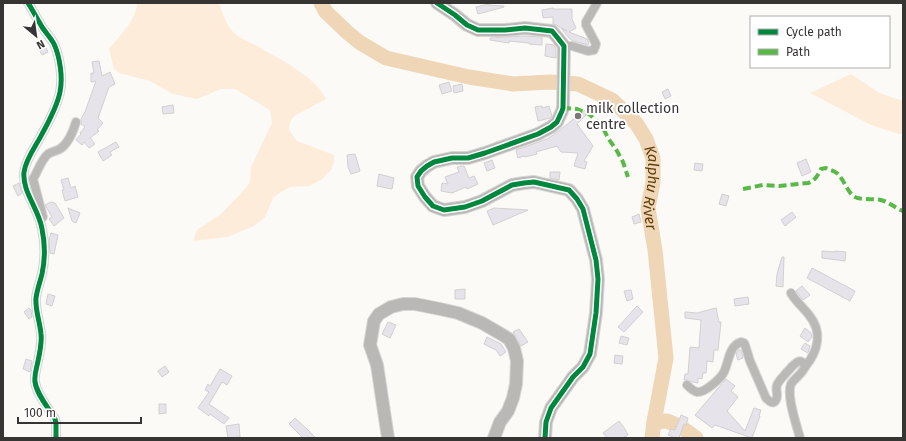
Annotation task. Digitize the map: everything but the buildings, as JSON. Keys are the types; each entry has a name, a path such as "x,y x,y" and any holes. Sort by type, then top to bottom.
{"street":[{"path":"28,3 54,45 59,56 60,71 60,91 56,107 26,163 24,173 24,183 42,228"},
{"path":"437,3 455,15 466,25 478,30 525,28 552,31 564,46 562,111 558,122 538,134 485,153 468,158 452,158 434,162 427,166 418,177 418,186 425,198 433,206 444,210 465,207 476,203 512,185 534,182 569,190 583,209 596,260 598,279 598,295 590,354 584,367 573,377 550,408 546,422 545,438"},
{"path":"564,46 572,46 588,51 594,50 596,44 586,25 586,22 598,3"},
{"path":"56,438 55,419 42,400 35,381 41,335 36,299 44,260 42,228 43,218 33,178 48,154 61,148 67,142 73,132 76,122"},
{"path":"791,293 796,302 804,308 815,323 818,343 810,362 804,371 791,384 790,391 793,415 800,438"},
{"path":"388,438 377,365 370,345 374,320 379,314 391,307 403,304 415,304 458,313 482,323 509,339 514,348 517,361 516,384 508,411 500,422 494,438"},
{"path":"687,385 692,390 698,392 704,391 710,387 724,372 733,348 737,343 741,342 745,345 759,384 769,402 775,402 777,394 776,386 778,382 796,363 804,363 806,367"}],"shaded area":[{"path":"137,3 219,3 227,23 236,35 304,74 321,90 326,99 294,116 290,122 289,130 297,141 334,155 334,162 331,170 322,179 310,186 290,187 278,194 273,198 265,217 254,226 227,237 193,241 197,230 221,214 250,182 251,167 272,123 270,110 235,89 221,89 197,99 173,94 150,81 119,73 114,68 109,49 131,22"},
{"path":"851,74 879,93 903,101 903,134 871,125 810,93"}],"waterway":[{"name":"Kalphu River","path":"321,3 326,12 347,32 359,42 386,58 469,77 513,84 550,82 578,84 612,100 636,123 646,139 653,158 653,182 648,208 655,250 666,358 652,438"},
{"path":"654,422 667,421 681,427 696,438"}],"marked path":[{"path":"563,108 577,109 589,114 602,126 623,162 628,177"},
{"path":"743,189 763,185 779,186 808,183 817,176 821,169 826,168 838,174 849,191 856,198 881,200 903,211"}],"cycle path":[{"path":"28,3 54,44 58,55 61,74 61,86 57,103 29,157 24,172 24,179 28,194 38,214 43,234 44,246 43,269 36,298 41,340 35,373 35,382 40,396 55,419 56,438"},
{"path":"437,3 467,25 478,30 525,28 552,31 564,46 563,108 557,122 538,134 485,153 468,158 452,158 434,162 421,171 417,177 418,186 425,197 433,206 444,210 465,207 482,201 512,185 534,182 569,190 583,209 596,260 598,279 596,313 590,354 583,367 573,377 551,408 546,422 545,438"}],"place":[{"name":"milk collection centre","path":"578,116"}]}
